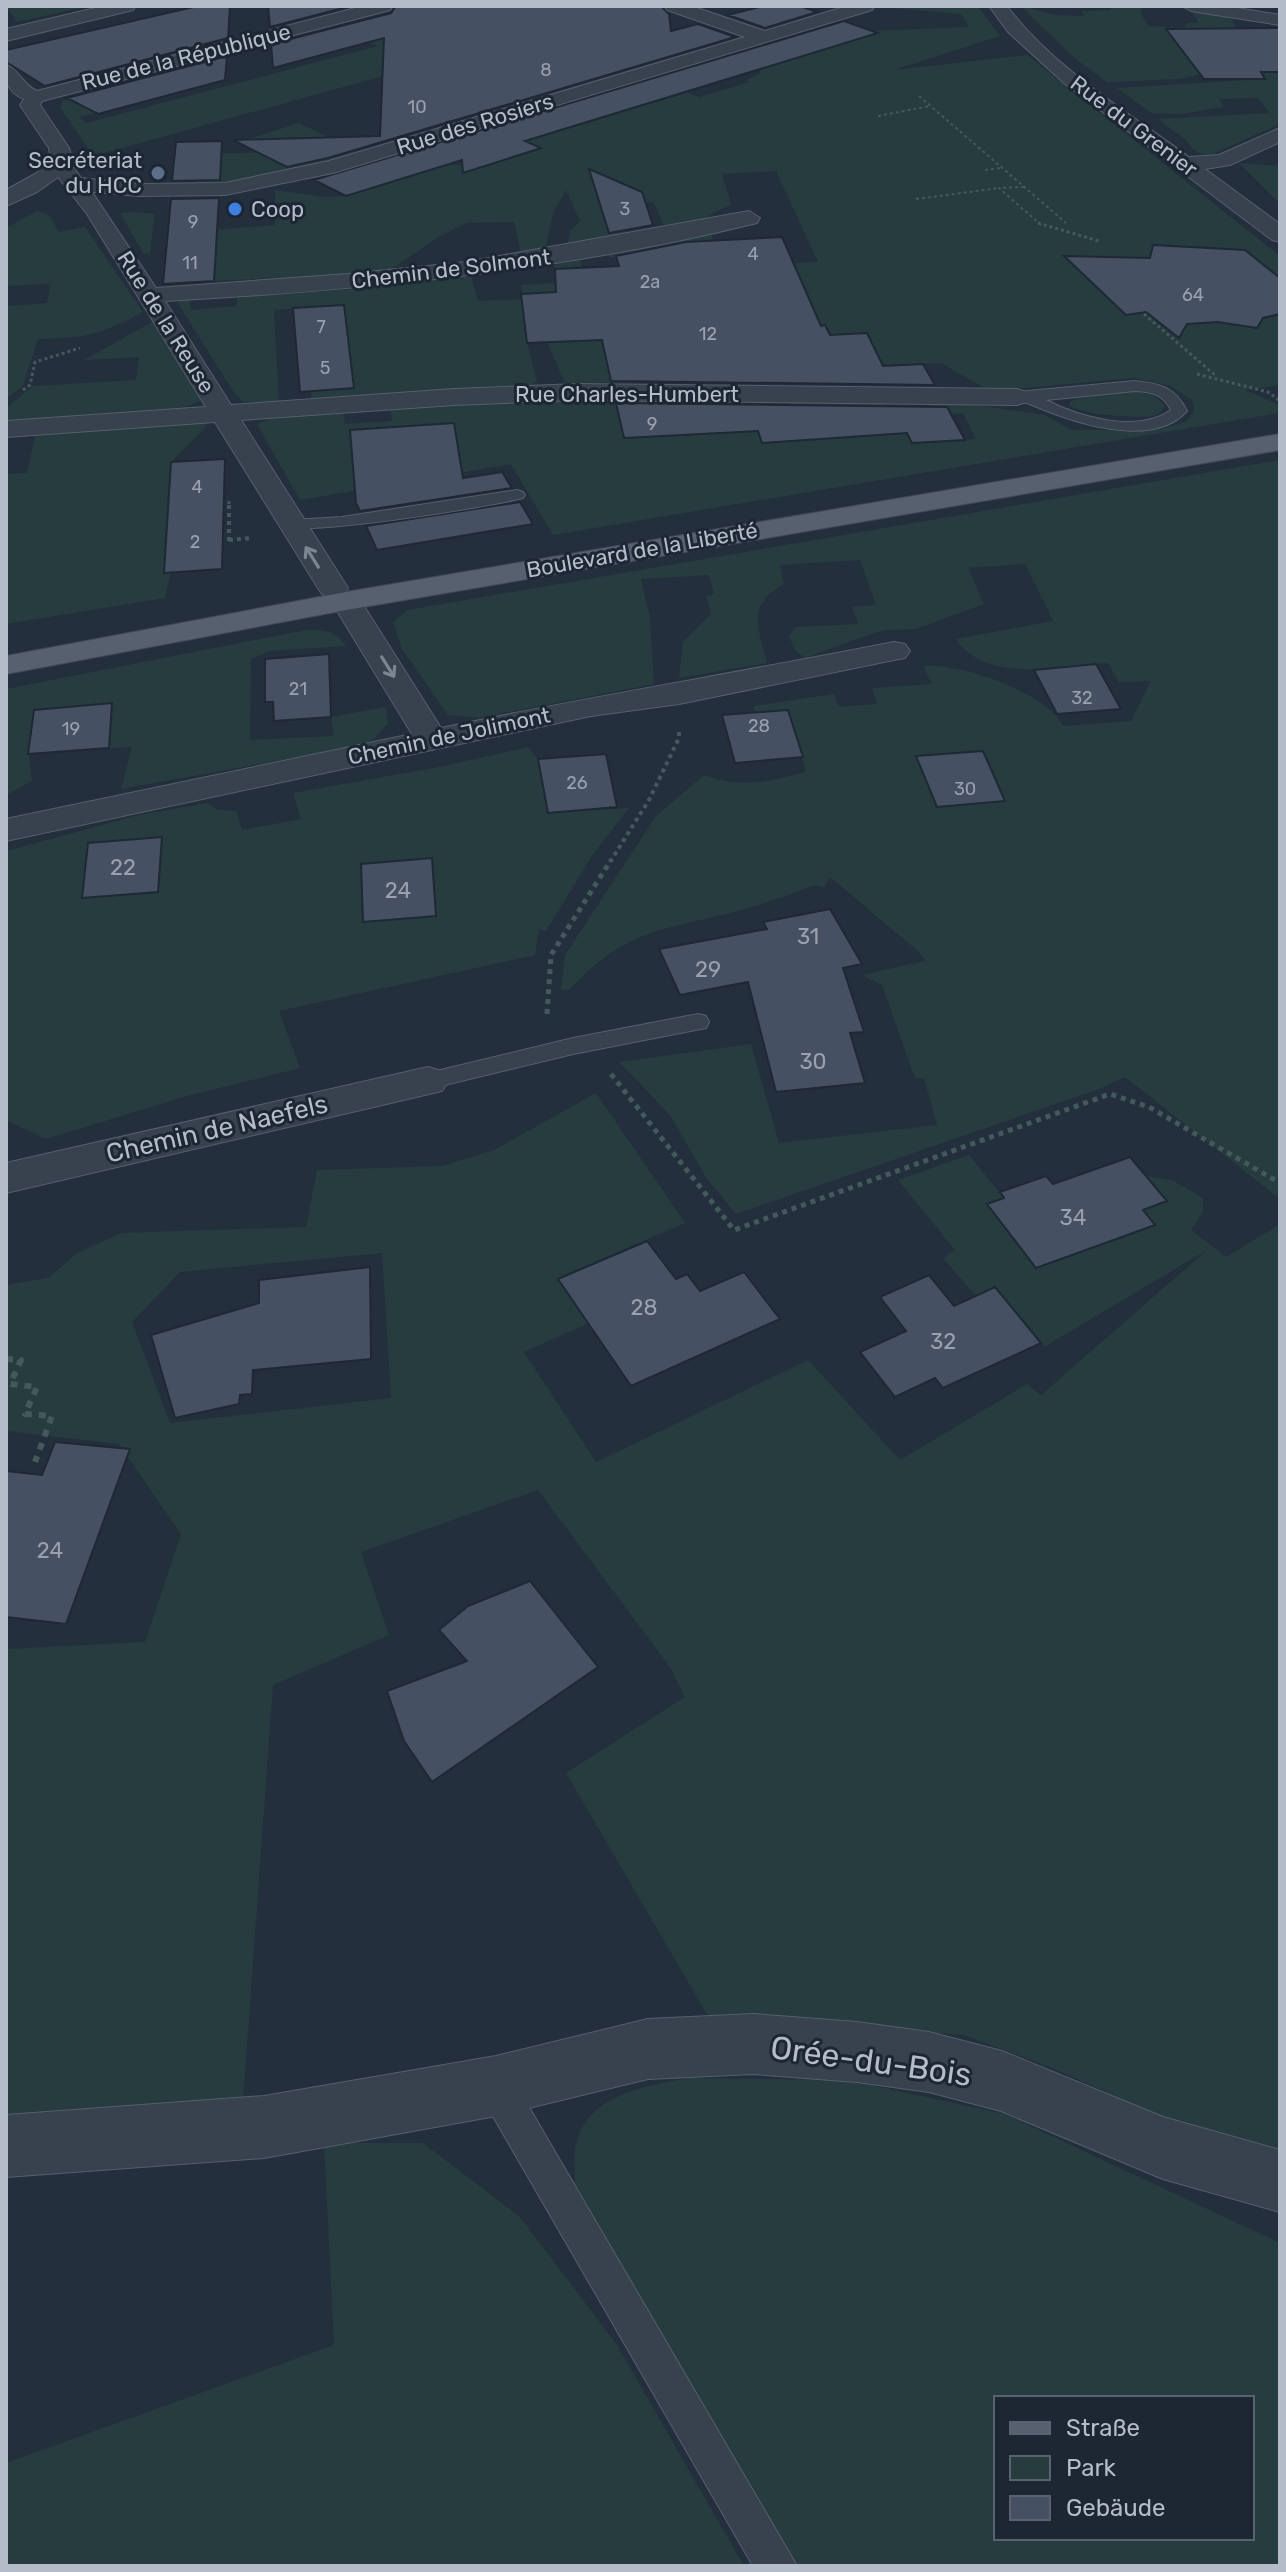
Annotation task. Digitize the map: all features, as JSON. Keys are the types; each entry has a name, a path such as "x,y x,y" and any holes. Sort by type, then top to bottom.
{"main road":[{"name":"Boulevard de la Liberté","path":"6,665 340,595 1280,429"},
{"name":"Boulevard de la Liberté","path":"6,643 340,595 1280,442"}],"street":[{"path":"6,35 127,6"},
{"name":"Rue de la République","path":"35,97 384,6"},
{"path":"673,6 762,36"},
{"name":"Rue des Rosiers","path":"75,184 172,191 249,187 333,167 866,6"},
{"name":"Rue du Grenier","path":"998,6 1035,49 1280,235"},
{"path":"1191,6 1280,20"},
{"path":"6,71 21,91 35,97 30,105 61,153 56,168 6,199"},
{"path":"1186,164 1223,161 1280,134"},
{"name":"Rue de la Reuse","path":"56,168 66,173 75,184 150,295 292,525 432,739"},
{"name":"Chemin de Solmont","path":"150,295 342,283 467,268 583,251 749,218"},
{"name":"Rue Charles-Humbert","path":"6,429 454,397 578,392 1024,397"},
{"name":"Chemin de Jolimont","path":"6,830 591,706 679,694 894,651"},
{"name":"Chemin de Naefels","path":"6,1178 428,1081"},
{"name":"Orée-du-Bois","path":"6,2146 264,2127 496,2086 648,2049 753,2044 857,2052 929,2062 1002,2081 1163,2148 1280,2181"}],"lane":[{"name":"Rue Charles-Humbert","path":"1146,386 1172,397 1179,411 1159,423 1087,421 1024,397 1146,386"},
{"path":"292,525 342,522 517,495"},
{"path":"428,1081 573,1046 698,1022"},
{"path":"496,2086 776,2566"}],"path":[{"path":"919,96 1066,223"},
{"path":"878,116 931,106"},
{"path":"985,170 1002,168"},
{"path":"916,199 1024,187"},
{"path":"999,188 1040,225 1099,241"},
{"path":"1144,314 1216,376"},
{"path":"18,394 30,385 35,362 80,348"},
{"path":"1268,392 1280,401"},
{"path":"547,1014 551,955 649,800 679,738 679,694"},
{"path":"611,1073 734,1230 1110,1094 1149,1107 1280,1183"},
{"path":"6,1359 21,1360 10,1384 37,1387 25,1414 52,1416 35,1462"}],"green space":[{"path":"6,6 88,6 17,22"},
{"path":"978,6 1000,36 894,70 1027,55 1280,256 1280,385 1245,390 1280,405 1280,413 553,535 511,464 300,500 257,424 279,416 343,412 345,424 392,421 390,408 556,399 742,401 742,413 752,416 762,442 790,413 789,401 884,403 891,417 899,417 912,443 976,439 963,413 936,415 931,403 1045,415 1071,430 1157,430 1185,422 1194,411 1192,400 1171,386 1134,378 990,391 941,363 885,366 871,354 837,338 825,325 804,326 686,367 686,382 565,383 547,342 527,343 537,381 531,386 311,400 311,391 354,387 344,305 274,310 279,401 243,402 177,302 190,300 191,310 237,306 237,296 341,290 471,276 478,301 523,299 521,285 558,283 554,265 580,260 583,273 680,254 610,257 604,252 710,231 723,267 818,262 776,171 722,174 731,204 701,220 664,225 653,202 645,203 624,217 627,233 567,244 571,230 580,221 566,190 553,213 545,251 521,253 514,222 467,223 440,236 387,272 214,281 216,230 275,225 275,190 325,197 346,196 408,177 431,165 468,165 513,136 581,124 633,108 675,88 700,97 749,82 746,80 759,74 762,68 846,32 969,27 961,14 892,8"},
{"path":"1021,6 1054,15 1084,16 1082,11 1111,10 1109,6 1143,6 1140,13 1149,26 1184,28 1187,23 1199,23 1192,12 1196,10 1229,15 1237,29 1280,40 1280,124 1212,154 1200,154 1158,119 1270,113 1257,98 1219,99 1224,107 1181,114 1151,113 1117,88 1264,79 1261,72 1207,73 1180,79 1107,82 1073,57"},
{"path":"399,14 445,59 93,156 60,107 63,101 75,98 97,113 79,117 86,123 378,46 348,33"},
{"path":"299,123 359,152 281,175 196,186 203,154 316,151 245,140"},
{"path":"1239,163 1280,166 1280,204"},
{"path":"37,211 49,215 59,232 85,227 143,312 92,334 38,339 23,386 6,399 6,306 47,303 50,284 6,286 6,228"},
{"path":"120,213 155,214 150,254 143,253"},
{"path":"152,322 202,400 182,409 6,422 6,408 33,386 136,380 139,357 84,360"},
{"path":"1129,390 1153,395 1165,406 1157,414 1138,417 1098,414 1070,406 1070,402 1076,399"},
{"path":"207,421 205,428 171,462 164,572 171,572 165,598 6,624 6,474 27,473 36,432"},
{"path":"1280,460 1280,1199 1125,1077 1099,1089 736,1214 707,1179 670,1115 619,1062 751,1044 779,1143 937,1125 924,1078 915,1078 882,985 862,975 925,961 919,952 830,877 824,888 816,885 744,909 645,935 609,954 570,989 561,990 565,955 656,816 704,775 743,783 806,772 788,710 755,712 754,706 834,694 839,707 877,704 872,688 932,684 923,666 939,666 980,675 1021,691 1054,714 1063,726 1131,721 1151,681 1119,682 1108,663 1026,669 986,662 969,653 956,639 1053,621 1025,564 968,568 984,604 916,629 886,630 805,658 796,651 789,637 795,627 858,624 852,607 876,605 860,560 780,565 784,584 764,600 758,618 767,663 679,678 683,642 711,614 706,596 714,594 709,575 641,579 650,618 654,684 478,718 448,715 402,649 393,622 407,610"},
{"path":"306,630 329,632 346,646 269,651 251,659 250,740 334,736 331,717 386,707 388,723 374,739 354,747 121,789 132,747 109,748 112,703 34,710 29,754 32,781 6,795 6,689"},
{"path":"528,747 538,759 548,813 629,808 593,854 546,931 539,929 535,955 279,1011 300,1068 187,1096 46,1139 6,1120 6,851 139,815 207,803 218,810 236,811 242,830 301,819 293,793 444,766"},
{"path":"596,1093 685,1223 558,1278 589,1323 524,1352 596,1462 808,1360 900,1460 1027,1384 1041,1395 1207,1250 1044,1347 1023,1320 1004,1328 943,1258 955,1250 898,1180 969,1155 1004,1198 987,1204 1036,1268 1155,1225 1143,1210 1146,1176 1172,1180 1203,1198 1203,1212 1191,1230 1226,1257 1280,1224 1280,2150 1231,2148 1052,2068 964,2035 708,2016 566,1773 685,1697 670,1667 538,1490 361,1552 389,1635 273,1685 243,2102 6,2127 6,1649 145,1642 181,1534 119,1444 6,1431 6,1285 48,1278 77,1253 121,1233 306,1227 317,1170 442,1166 494,1150","holes":["382,1253 391,1398 170,1423 132,1322 180,1272"]},
{"path":"689,2078 847,2080 1005,2114 1280,2243 1280,2566 796,2566 575,2184 577,2141 584,2125 594,2112 608,2102 639,2089"},
{"path":"324,2143 423,2143 520,2217 617,2345 744,2566 6,2566 6,2463 334,2345"}],"building":[{"path":"198,6 230,6 228,38 45,86 6,62 6,50"},
{"path":"268,6 351,6 270,27"},
{"path":"396,6 661,6 669,14 671,31 698,24 735,37 328,158 287,167 233,140 380,136 384,38 273,68 271,44 391,13"},
{"path":"763,6 800,6 817,12 765,28 728,15"},
{"path":"844,21 878,33 525,141 541,148 463,173 462,160 346,196 314,180"},
{"path":"1280,28 1280,72 1261,72 1265,79 1204,79 1166,29"},
{"path":"227,56 225,80 98,114 67,98"},
{"path":"222,141 220,180 172,181 176,142"},
{"path":"589,169 642,192 653,225 609,233"},
{"path":"219,198 214,281 163,284 171,199"},
{"path":"782,237 821,326 825,325 830,335 867,333 883,366 923,364 935,385 611,381 602,340 527,343 521,294 556,292 555,269 619,266 616,256 686,242"},
{"path":"1153,245 1245,250 1280,278 1280,314 1263,318 1257,328 1218,322 1187,324 1179,338 1146,312 1126,315 1064,256 1150,258"},
{"path":"344,305 354,388 300,392 293,308"},
{"path":"616,403 947,407 965,440 912,443 907,433 762,443 758,431 624,438"},
{"path":"454,423 463,478 502,472 512,488 360,511 356,503 350,430"},
{"path":"225,459 222,569 164,573 171,462"},
{"path":"520,502 533,524 377,550 366,526"},
{"path":"329,654 331,717 274,721 273,702 265,702 265,659"},
{"path":"1096,664 1121,709 1057,714 1034,670"},
{"path":"112,703 109,748 28,754 34,710"},
{"path":"788,710 803,757 735,763 722,715"},
{"path":"983,751 1005,801 937,807 916,756"},
{"path":"606,754 617,807 548,813 538,759"},
{"path":"162,837 158,892 82,898 88,843"},
{"path":"432,858 436,916 363,922 361,864"},
{"path":"830,909 862,964 843,968 864,1032 850,1033 865,1083 776,1092 748,982 680,995 659,949 767,929 763,922"},
{"path":"1130,1157 1167,1201 1143,1210 1155,1225 1036,1268 987,1204 1004,1198 1000,1192 1046,1176 1053,1184"},
{"path":"647,1241 676,1279 687,1274 700,1291 744,1272 780,1319 631,1386 558,1279"},
{"path":"370,1267 371,1359 253,1370 252,1394 240,1395 239,1404 175,1418 151,1335 259,1303 259,1280"},
{"path":"929,1275 954,1306 995,1287 1041,1343 943,1388 935,1378 895,1397 860,1352 906,1331 880,1297"},
{"path":"55,1442 130,1449 66,1624 6,1617 6,1471 42,1475"},
{"path":"530,1581 598,1667 432,1782 404,1741 387,1691 467,1661 439,1630 468,1606"}],"place":[{"name":"Secréteriat du HCC","path":"158,173"},
{"name":"Coop","path":"235,209"}]}
